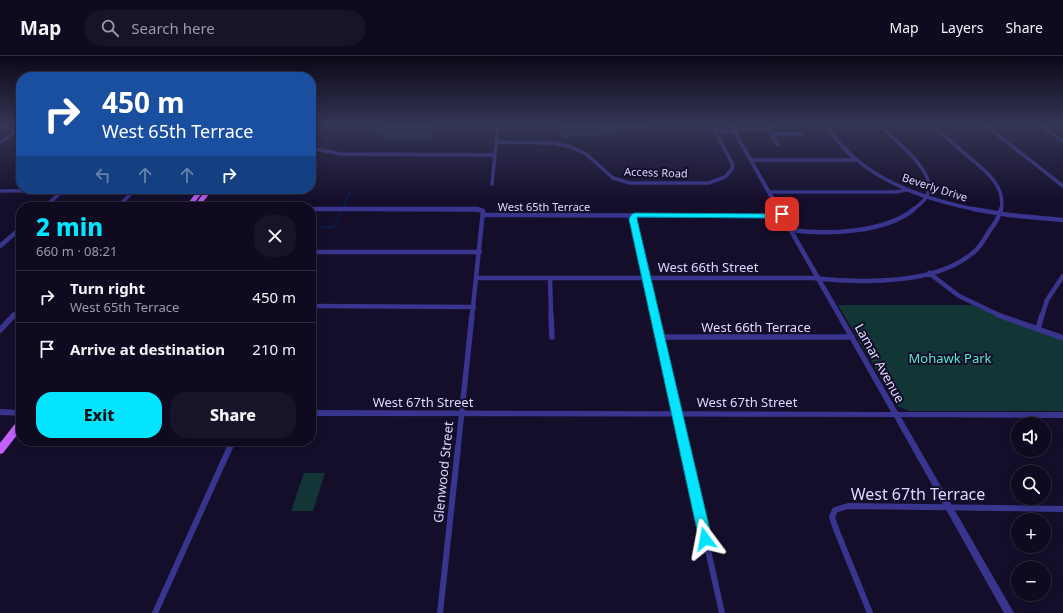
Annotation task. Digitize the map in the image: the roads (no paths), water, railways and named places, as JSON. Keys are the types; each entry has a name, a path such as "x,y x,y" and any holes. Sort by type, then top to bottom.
{"main road":[{"path":"192,202 198,194"},
{"path":"200,202 206,194"},
{"path":"0,450 16,429"}],"street":[{"path":"321,150 340,154 495,155"},
{"path":"492,184 495,150"},
{"name":"Access Road","path":"579,150 586,154 613,178 626,182 709,183 725,177 732,169 733,165 725,150"},
{"name":"Lamar Avenue","path":"745,150 1009,613"},
{"name":"Beverly Drive","path":"848,150 857,160 870,170 906,190 975,209 1063,220"},
{"path":"791,230 799,232 833,231 876,226 893,221 911,212 926,196 930,184 924,171 903,150"},
{"path":"961,150 980,166 996,183 1003,201 1000,213"},
{"path":"1017,150 1063,186"},
{"path":"751,160 857,160"},
{"path":"769,192 896,192 906,190"},
{"path":"0,191 16,191"},
{"path":"50,202 59,194"},
{"path":"123,202 130,194"},
{"name":"West 65th Terrace","path":"316,208 477,209 482,210 483,215 775,216 782,214"},
{"name":"West 66th Street","path":"476,278 884,280 929,273 950,266 972,254 980,246 1000,213"},
{"name":"Glenwood Street","path":"440,613 483,215"},
{"path":"635,215 633,219 722,613"},
{"path":"0,246 16,232"},
{"path":"316,252 480,252"},
{"path":"929,273 948,290 965,300 1063,338"},
{"path":"1038,329 1047,300 1063,276"},
{"path":"550,278 552,337"},
{"path":"316,306 474,307"},
{"path":"0,330 16,313"},
{"name":"West 66th Terrace","path":"660,337 852,337"},
{"path":"0,412 16,412"},
{"name":"West 67th Street","path":"316,413 1063,415"},
{"path":"155,613 231,446"},
{"name":"West 67th Terrace","path":"870,613 836,529 832,517 835,510 848,506 1063,509"}],"waterway":[{"path":"316,228 334,227 350,192"}],"park label":[{"name":"Mohawk Park","path":"950,358"}]}
